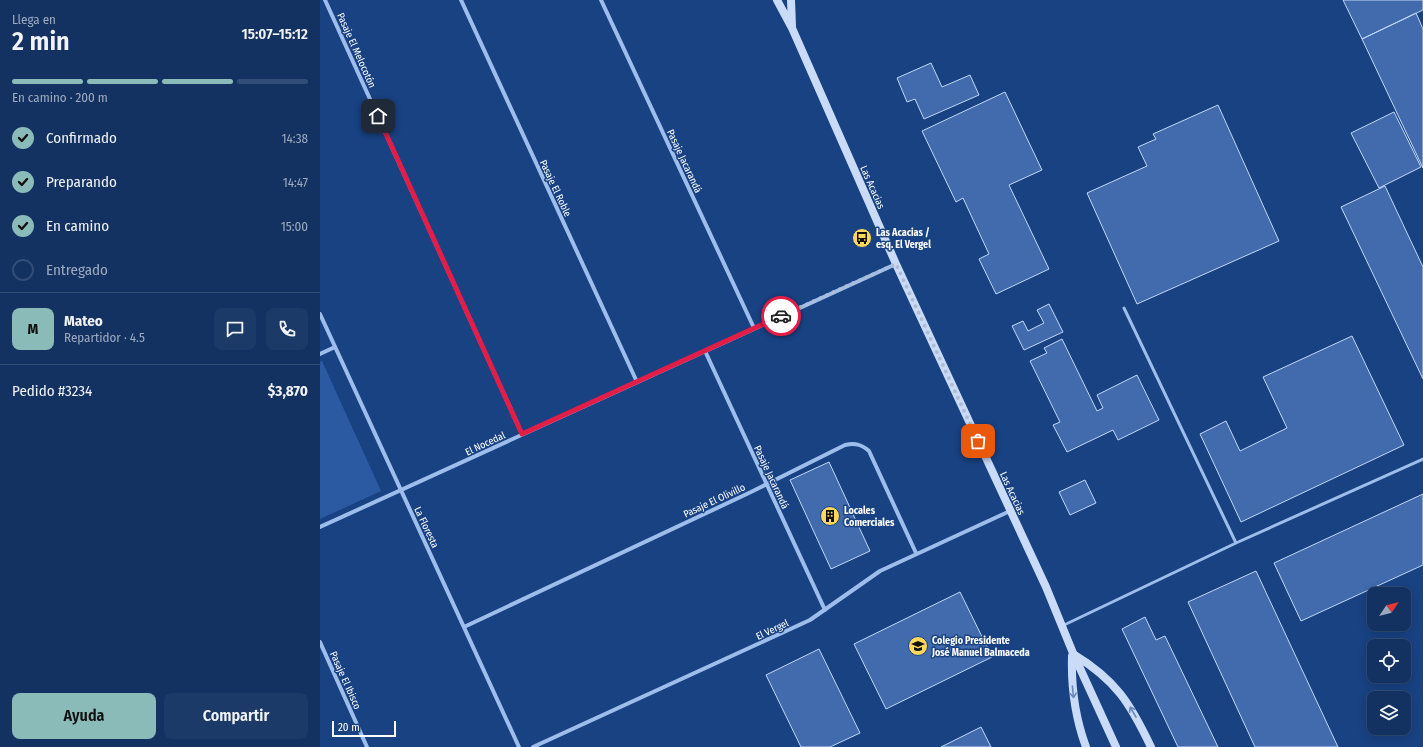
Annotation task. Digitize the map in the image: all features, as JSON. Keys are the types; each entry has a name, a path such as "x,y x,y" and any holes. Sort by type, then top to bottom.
{"main road":[{"name":"Las Acacias","path":"777,0 792,28 896,264 1010,511 1062,626 1072,653 1116,747"},
{"name":"Las Acacias","path":"791,0 792,28"},
{"path":"1072,653 1073,692 1076,713 1086,747"},
{"path":"1072,653 1098,670 1115,687 1133,711 1151,747"}],"street":[{"name":"Pasaje El Melocotón","path":"325,0 522,434"},
{"name":"Pasaje El Roble","path":"461,0 637,382"},
{"name":"Pasaje Jacarandá","path":"601,0 754,328"},
{"name":"El Nocedal","path":"320,527 896,264"},
{"name":"La Floresta","path":"320,314 519,747"},
{"path":"320,354 335,347"},
{"name":"Pasaje Jacarandá","path":"705,351 825,610"},
{"name":"Pasaje El Olivillo","path":"464,627 846,445 852,444 860,444 869,452 916,553"},
{"name":"El Vergel","path":"533,747 810,620 880,570 1010,511"},
{"name":"Pasaje El Ibisco","path":"320,642 368,747"}],"lane":[{"path":"1124,308 1236,543"},
{"path":"1062,626 1236,543 1423,458"}],"shaded area":[{"path":"322,361 381,491 320,519 320,362"}],"building":[{"path":"1343,0 1423,0 1423,10 1362,39"},
{"path":"1416,13 1423,29 1423,168 1362,39"},
{"path":"931,63 942,87 970,75 979,95 924,119 915,99 907,102 897,78"},
{"path":"1005,92 1042,170 1009,185 1049,269 996,294 979,259 989,254 963,198 956,202 922,131"},
{"path":"1218,105 1279,241 1137,304 1087,193 1147,166 1138,147 1156,139 1153,134"},
{"path":"1394,112 1421,167 1379,188 1351,133"},
{"path":"1385,186 1423,267 1423,379 1341,207"},
{"path":"1049,304 1063,332 1024,350 1012,326 1023,321 1028,331 1044,323 1037,310"},
{"path":"1352,336 1404,445 1241,522 1200,434 1226,421 1240,451 1287,428 1263,377"},
{"path":"1062,339 1097,411 1103,408 1097,395 1137,375 1159,420 1118,440 1113,430 1067,452 1053,425 1060,422 1030,361 1047,353 1044,348"},
{"name":"Locales Comerciales","path":"829,462 870,551 831,569 790,480"},
{"path":"1085,480 1096,503 1070,515 1059,492"},
{"path":"1423,494 1423,565 1375,587 1367,587 1367,591 1301,621 1274,563"},
{"path":"1256,571 1338,747 1255,747 1188,602"},
{"path":"960,592 992,657 886,709 854,644"},
{"path":"1145,617 1156,640 1165,636 1218,747 1178,747 1122,629"},
{"path":"819,649 860,733 830,747 801,747 766,675"},
{"path":"981,727 991,747 941,747"}],"way so far":[{"path":"781,316 896,264 978,441"}],"place":[{"name":"Las Acacias / esq. El Vergel","path":"862,238"},
{"name":"Locales Comerciales","path":"830,516"},
{"name":"Colegio Presidente José Manuel Balmaceda","path":"918,646"}],"route":[{"path":"378,116 522,434 781,316"}]}
